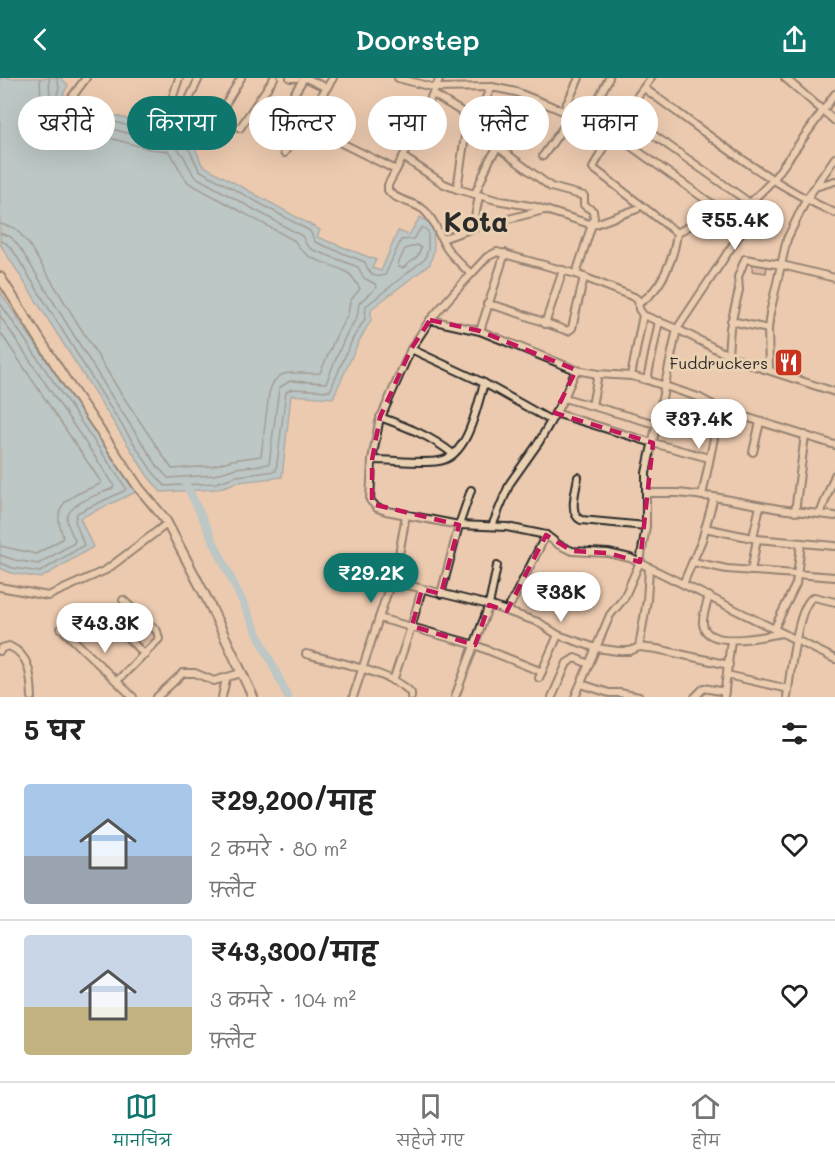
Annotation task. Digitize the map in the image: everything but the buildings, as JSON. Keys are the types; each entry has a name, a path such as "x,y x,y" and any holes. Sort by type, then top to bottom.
{"street":[{"path":"73,96 86,78"},
{"path":"173,96 179,78"},
{"path":"191,96 199,78"},
{"path":"230,96 241,78"},
{"path":"240,128 274,78"},
{"path":"290,78 297,78"},
{"path":"293,96 305,78 327,88"},
{"path":"322,96 333,78"},
{"path":"398,78 434,91 459,109"},
{"path":"440,78 388,185 390,193 424,210 452,255 471,274"},
{"path":"484,86 489,78"},
{"path":"571,96 579,78"},
{"path":"600,96 609,78"},
{"path":"638,96 651,78"},
{"path":"785,78 835,121"},
{"path":"434,91 484,86 516,92 524,96"},
{"path":"487,96 492,87"},
{"path":"644,88 773,180 835,213"},
{"path":"750,203 773,180 835,94"},
{"path":"543,156 561,131"},
{"path":"575,697 610,615 632,583 640,562 645,526 646,473 677,329 754,213 750,203 658,138"},
{"path":"354,150 396,171"},
{"path":"458,189 462,150"},
{"path":"473,228 477,195 490,159 497,150"},
{"path":"502,150 551,187 584,196 586,207 594,213 576,274"},
{"path":"602,150 593,168 677,233"},
{"path":"637,150 726,213 700,220 677,233 671,262 649,296 639,303"},
{"path":"403,158 444,184 458,189 544,210 592,225 637,210"},
{"path":"769,370 770,313 787,239 807,200 835,158"},
{"path":"815,187 835,181"},
{"path":"442,239 473,228 544,210"},
{"path":"835,392 728,355 677,329 643,315 634,297 576,274 505,253 492,253 430,320 411,349 380,417 372,460 370,500 372,504 386,511 459,525 507,527 546,535 572,551 608,553 640,562 649,569 709,596 835,659"},
{"path":"480,331 505,253"},
{"path":"728,355 731,321 738,298 738,277 742,262 748,258 835,278"},
{"path":"545,324 563,270"},
{"path":"0,277 78,399 140,488 168,523 208,600 253,697"},
{"path":"487,304 523,313 545,324 571,330 584,277"},
{"path":"631,376 643,315"},
{"path":"430,320 480,331 576,370 648,380 698,397 720,409 835,445"},
{"path":"648,380 659,321"},
{"path":"731,321 768,329"},
{"path":"411,349 484,383 550,420"},
{"path":"492,526 510,483 539,442 564,398 576,370"},
{"path":"592,406 598,374"},
{"path":"372,460 440,461 453,454 461,446 473,422 484,383"},
{"path":"564,398 656,424"},
{"path":"702,496 720,409"},
{"path":"555,413 709,458"},
{"path":"380,417 424,434 453,454"},
{"path":"753,452 760,422"},
{"path":"795,512 805,435"},
{"path":"820,514 835,475"},
{"path":"578,477 573,513 576,518 645,526"},
{"path":"441,594 459,525 471,490"},
{"path":"647,493 678,493 714,497 795,512 835,516"},
{"path":"683,584 693,562 714,497"},
{"path":"751,571 760,506"},
{"path":"353,697 398,560 406,515"},
{"path":"0,587 48,596 106,570 168,523"},
{"path":"705,528 755,538 835,546"},
{"path":"507,612 546,535"},
{"path":"774,629 796,584 801,544"},
{"path":"693,562 727,569 835,577"},
{"path":"455,697 489,605 496,566"},
{"path":"639,647 647,600 649,569"},
{"path":"391,581 489,605 538,622 558,635 596,648 618,651 630,651 639,647 657,649 729,665"},
{"path":"393,681 422,589"},
{"path":"709,596 703,619 706,632 731,640 782,633"},
{"path":"787,697 795,640 807,602 810,598 835,602"},
{"path":"117,681 158,642 159,634 123,600"},
{"path":"102,612 145,655"},
{"path":"379,618 475,645 540,675 558,635"},
{"path":"61,628 133,697"},
{"path":"695,697 704,688 725,694 731,640"},
{"path":"0,651 9,646 20,651 27,660 32,697"},
{"path":"306,654 362,669 393,681 408,689 411,697"},
{"path":"552,697 567,663 575,658 589,664"},
{"path":"157,697 183,673 195,673 214,681 241,673"},
{"path":"727,675 788,689"},
{"path":"222,697 226,679"},
{"path":"581,684 609,693 639,697"}],"highlighted area":[{"path":"430,320 480,331 576,370 555,413 653,443 640,562 608,553 572,551 546,535 507,611 489,605 475,645 412,626 422,589 441,594 459,525 372,504 372,460 380,417 411,349"}],"water":[{"path":"0,78 61,78 68,85 63,95 65,96 18,96 18,150 115,150 115,115 127,119 127,150 196,150 202,165 320,230 317,237 376,260 372,268 381,271 398,231 409,235 420,217 433,226 434,250 430,264 371,309 371,320 333,398 291,395 282,477 238,482 217,489 161,492 147,475 0,244"},
{"path":"0,292 136,492 80,518 93,547 41,578 11,573 0,568"}],"waterway":[{"path":"185,482 288,697"}],"place":[{"name":"Fuddruckers","path":"789,363"}],"district":[{"name":"Kota","path":"476,222"}]}
